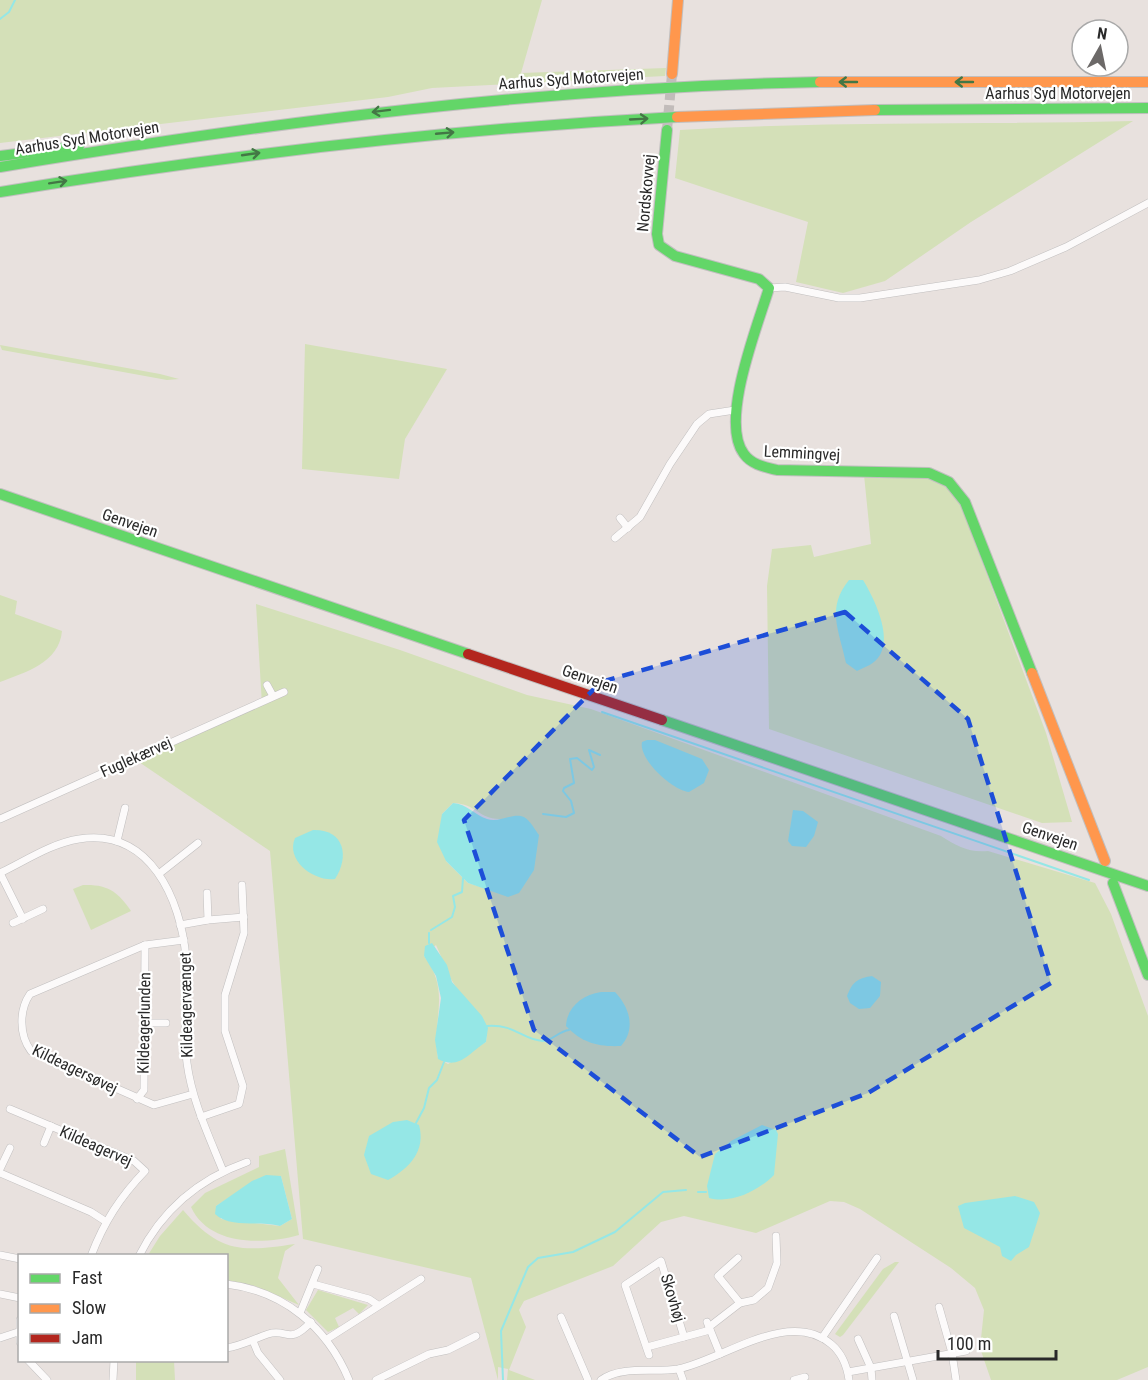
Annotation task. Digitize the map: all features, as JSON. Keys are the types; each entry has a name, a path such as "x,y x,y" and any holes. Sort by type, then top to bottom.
{"main road":[{"path":"672,74 678,0"},
{"name":"Aarhus Syd Motorvejen","path":"0,167 399,108 617,91 807,83 1148,82"},
{"name":"Aarhus Syd Motorvejen","path":"0,192 291,149 520,126 820,110 1148,108"},
{"name":"Nordskovvej","path":"667,130 657,234 659,244 675,256 759,279 769,288"},
{"path":"0,156 112,142 133,146"},
{"name":"Lemmingvej","path":"769,288 735,410 736,430 743,451 751,462 764,468 921,472 937,475 955,486 968,509 1105,861"},
{"name":"Genvejen","path":"0,492 1148,886"},
{"path":"1113,884 1148,975"}],"street":[{"path":"769,288 785,287 839,298 860,298 979,280 1010,271 1066,247 1148,203"},
{"path":"615,538 640,517 670,464 697,424 709,414 735,410"},
{"path":"620,518 628,528"},
{"path":"267,685 273,696"},
{"name":"Fuglekærvej","path":"0,819 284,692"},
{"path":"117,841 125,808"},
{"name":"Kildeagervænget","path":"23,919 0,873 63,843 101,838 117,841 134,849 160,873 169,889 184,940 187,985 184,1023 186,1054 193,1094 223,1171"},
{"path":"160,873 198,843"},
{"path":"201,1117 239,1104 243,1086 225,1031 225,995 244,933 242,885"},
{"path":"207,893 208,920"},
{"path":"13,923 43,909"},
{"path":"180,925 244,917"},
{"name":"Kildeagersøvej","path":"184,940 145,945 30,994 25,1002 22,1023 23,1041 31,1051 154,1105 193,1094"},
{"name":"Kildeagerlunden","path":"138,1099 144,1090 145,945"},
{"path":"144,1023 166,1023"},
{"name":"Kildeagervej","path":"10,1109 134,1161 145,1171 126,1191 105,1221 92,1254"},
{"name":"Kildeagervej","path":"45,1143 51,1126"},
{"path":"10,1148 0,1171 92,1212 105,1221"},
{"path":"140,1254 153,1230 178,1202 223,1171 247,1162"},
{"name":"Skovhøj","path":"647,1347 684,1337 709,1326 740,1303 754,1300 768,1288 774,1278 778,1247 776,1236"},
{"path":"0,1255 18,1258"},
{"path":"738,1258 718,1276 740,1303"},
{"path":"822,1338 877,1258"},
{"name":"Skovhøj","path":"649,1355 624,1285 661,1261 684,1337"},
{"path":"300,1313 314,1284 318,1269"},
{"path":"327,1339 421,1279"},
{"path":"314,1284 369,1299 378,1305"},
{"path":"228,1285 272,1296 300,1313 327,1339 349,1380"},
{"path":"0,1294 18,1298"},
{"path":"939,1307 952,1353 956,1380"},
{"path":"894,1316 910,1361 913,1380"},
{"path":"561,1317 588,1380"},
{"path":"228,1347 253,1341 270,1333 289,1337 301,1332 311,1322"},
{"name":"Skovhøj","path":"709,1326 720,1354"},
{"path":"602,1380 618,1373 679,1369 790,1330 810,1333 822,1338 840,1353 848,1376 871,1368 966,1351"},
{"path":"0,1338 18,1332"},
{"path":"376,1380 429,1354 448,1350 476,1336"},
{"path":"858,1339 871,1368 872,1380"},
{"path":"253,1341 258,1353 280,1380"},
{"path":"30,1362 47,1380"},
{"path":"113,1380 114,1362"},
{"path":"679,1369 683,1380"},
{"path":"794,1380 805,1377"}],"highlighted area":[{"path":"845,612 968,719 1051,983 868,1093 700,1157 534,1030 464,820 601,682"}],"green space":[{"path":"0,0 542,0 521,73 666,68 665,76 432,88 388,97 0,143"},
{"path":"1133,121 971,222 885,281 843,293 796,282 808,222 675,178 680,130 793,125"},
{"path":"305,344 447,369 405,439 399,479 302,469"},
{"path":"0,345 179,379 167,380 2,350"},
{"path":"864,475 934,478 958,497 1046,733 1072,822 1042,823 769,729 767,586 772,549 811,545 814,557 871,544"},
{"path":"0,595 17,601 15,614 62,631 60,642 48,659 30,670 0,682"},
{"path":"256,604 400,650 527,695 591,709 941,836 963,848 988,851 1095,883 1111,914 1148,1016 1148,1367 1117,1380 991,1380 980,1348 984,1310 975,1288 951,1268 860,1209 844,1202 830,1201 756,1233 684,1216 661,1222 613,1266 524,1301 519,1310 526,1327 509,1370 535,1380 507,1380 508,1369 498,1367 498,1380 471,1278 303,1239 270,851 136,760 262,705","holes":["453,803 463,804 495,819 517,816 484,888 468,883 446,861 442,814","436,945 451,979 481,1017 486,1032 486,1042 448,1064 438,1058 439,994 432,969 424,956"]},
{"path":"83,885 112,890 131,911 91,930 73,889"},
{"path":"285,1149 299,1235 254,1241 224,1236 199,1220 191,1207 205,1193 259,1167 259,1156","holes":["281,1176 292,1219 280,1226 221,1219 216,1206 230,1197"]},
{"path":"183,1210 209,1235 233,1246 260,1248 295,1244 285,1251 278,1278 299,1305 255,1286 228,1280 228,1254 149,1254 160,1236"},
{"path":"899,1262 843,1335 840,1337 835,1334 883,1269"},
{"path":"318,1290 368,1305 359,1314 353,1308 335,1318 339,1327 328,1332 306,1310"},
{"path":"136,1362 174,1362 175,1380 136,1380"}],"water":[{"path":"849,580 863,580 876,606 884,637 878,658 857,671 846,663 836,620 838,600"},
{"path":"655,740 702,759 709,770 704,783 689,792 666,780 645,757 642,742"},
{"path":"453,803 463,805 487,819 497,820 520,816 526,818 532,825 539,835 534,870 519,893 508,897 468,883 446,861 437,842 442,814"},
{"path":"793,810 803,811 818,822 814,836 806,847 792,846 788,841"},
{"path":"313,830 332,834 338,839 343,853 340,870 335,879 319,877 311,873 298,862 294,855 295,838"},
{"path":"432,943 447,965 452,982 482,1016 488,1028 486,1042 458,1062 445,1062 438,1059 435,1040 441,998 436,976 424,956 425,946"},
{"path":"872,976 881,982 880,996 870,1008 859,1009 850,1003 847,996 856,982"},
{"path":"601,992 615,992 627,1012 630,1026 621,1046 591,1043 566,1026 569,1013 577,1003"},
{"path":"407,1120 419,1125 421,1134 414,1157 403,1170 388,1180 371,1174 364,1155 369,1136 393,1122"},
{"path":"762,1125 776,1130 778,1134 774,1175 744,1195 727,1199 709,1198 707,1186 715,1154 731,1141"},
{"path":"266,1175 281,1176 292,1219 280,1226 237,1223 222,1219 215,1214 216,1206 252,1181"},
{"path":"1015,1196 1034,1202 1040,1213 1029,1247 1011,1261 1002,1256 1000,1247 964,1228 958,1206"}],"waterway":[{"path":"0,19 9,12 15,0"},
{"path":"602,712 1089,880"},
{"path":"543,814 566,817 574,813 571,801 563,791 564,788 574,783 570,759 577,758 592,770 594,767 589,750 600,755"},
{"path":"431,930 452,917 455,907 453,896 462,892 463,878"},
{"path":"429,933 429,943"},
{"path":"487,1026 505,1027 529,1038 543,1041 569,1030"},
{"path":"416,1123 424,1108 429,1088 437,1080 444,1062"},
{"path":"503,1380 501,1331 528,1267 538,1258 573,1252 615,1232 663,1192 686,1190"},
{"path":"698,1192 706,1192"}],"tunnel":[{"path":"667,130 672,74"}],"traffic: fast":[{"path":"0,167 204,135 409,109 614,91 820,82"},
{"path":"875,110 1148,108"},
{"path":"0,192 169,166 337,145 422,136 677,117"},
{"path":"667,130 657,234 659,245 675,256 759,279 769,288 743,372 738,397 737,439 744,454 763,467 777,470 929,473 949,482 965,502 1032,673"},
{"path":"0,156 79,146"},
{"path":"0,494 468,654"},
{"path":"662,720 1148,886"},
{"path":"1113,883 1148,975"}],"traffic: slow":[{"path":"672,74 678,0"},
{"path":"820,82 1148,82"},
{"path":"677,117 875,110"},
{"path":"1032,673 1105,861"}],"traffic: jam":[{"path":"468,654 662,720"}]}
